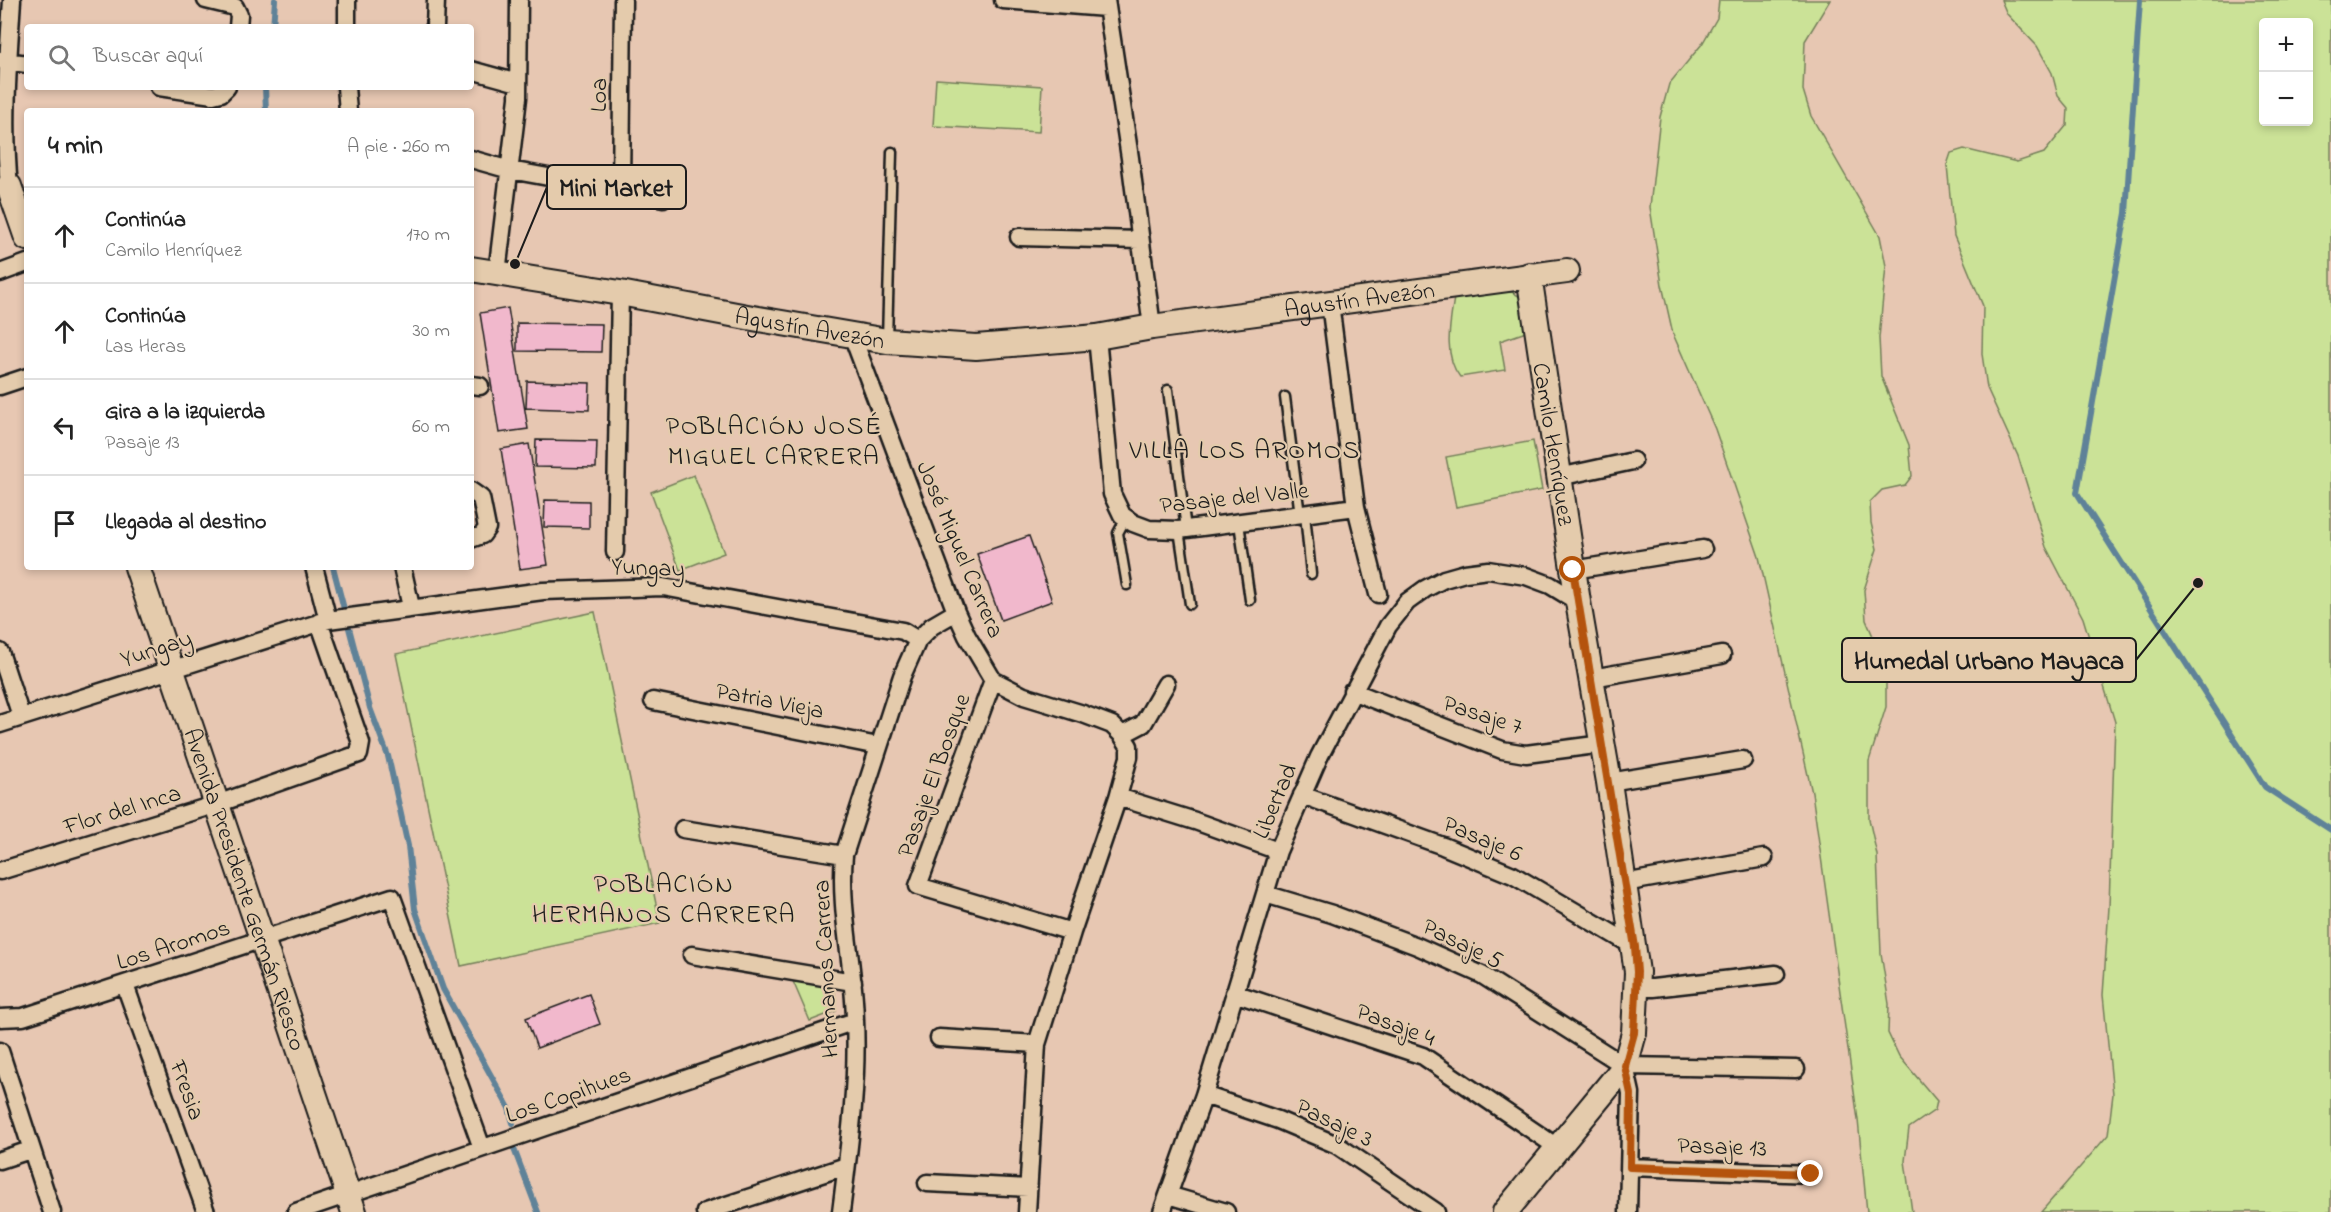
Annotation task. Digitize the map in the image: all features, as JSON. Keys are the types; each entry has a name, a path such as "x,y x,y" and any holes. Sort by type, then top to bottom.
{"street":[{"path":"12,0 3,60 7,159 24,228"},
{"path":"207,0 232,4 239,15 238,24"},
{"path":"347,0 347,24"},
{"path":"435,24 436,0"},
{"path":"497,273 518,83 519,0"},
{"name":"Loa","path":"621,190 623,0"},
{"path":"1003,0 1106,4 1152,327"},
{"path":"3,60 24,64"},
{"path":"474,71 518,83"},
{"path":"176,90 204,95 224,90"},
{"path":"346,90 347,108"},
{"path":"474,160 510,170 663,198"},
{"path":"1019,237 1140,240"},
{"path":"0,273 24,264"},
{"name":"Agustín Avezón","path":"474,269 887,341 976,347 1097,337 1152,327 1568,271"},
{"name":"Camilo Henríquez","path":"1509,1209 1625,1066 1634,1033 1637,988 1635,947 1578,602 1529,275"},
{"path":"615,552 620,293"},
{"path":"1330,303 1356,507 1378,594"},
{"name":"José Miguel Carrera","path":"852,335 956,612 993,680"},
{"name":"Pasaje del Valle","path":"1097,337 1112,494 1122,515 1133,523 1149,529 1183,530 1356,507"},
{"path":"0,386 24,378"},
{"path":"1559,477 1633,461"},
{"path":"474,493 481,498 487,528 482,536 474,539"},
{"path":"1573,570 1703,549"},
{"name":"Avenida Presidente Germán Riesco","path":"138,570 351,1203"},
{"path":"314,570 323,621"},
{"path":"403,570 411,607"},
{"name":"Libertad","path":"1162,1212 1204,1095 1278,851 1352,691 1388,626 1407,602 1425,589 1444,579 1488,570 1526,576 1550,585 1578,602"},
{"name":"Yungay","path":"0,724 323,621 373,612 543,591 663,586 903,631 918,639"},
{"name":"Hermanos Carrera","path":"841,1212 853,1106 855,1021 853,982 847,947 841,879 844,855 878,746 902,676 918,639 932,626 956,612"},
{"name":"Flor del Inca","path":"0,871 217,804 359,754 361,743 323,621"},
{"path":"0,652 21,717"},
{"path":"1592,678 1722,656"},
{"path":"993,680 1024,696 1112,725 1129,746 1129,757 1118,797 1037,1044 1027,1212"},
{"name":"Pasaje El Bosque","path":"993,680 918,886 1072,932"},
{"path":"1122,735 1143,724 1166,684"},
{"name":"Pasaje 7","path":"1352,691 1502,750 1526,754 1603,744"},
{"name":"Patria Vieja","path":"652,701 878,746"},
{"path":"1609,782 1743,760"},
{"name":"Pasaje 6","path":"1302,795 1443,846 1513,875 1635,947"},
{"path":"1118,797 1195,821 1278,851"},
{"path":"683,829 844,855"},
{"path":"1624,883 1764,858"},
{"name":"Pasaje 5","path":"1265,894 1343,918 1417,946 1482,975 1625,1066"},
{"name":"Los Aromos","path":"0,1018 23,1017 392,897 482,1148"},
{"path":"692,955 853,982"},
{"path":"1637,988 1776,974"},
{"name":"Fresia","path":"125,985 206,1212"},
{"name":"Pasaje 4","path":"1234,993 1423,1056 1557,1147"},
{"name":"Los Copihues","path":"296,1212 351,1203 482,1148 855,1021"},
{"path":"939,1038 1037,1044"},
{"path":"0,1051 30,1150 52,1212"},
{"path":"1628,1212 1631,1094 1625,1066 1796,1069"},
{"name":"Pasaje 3","path":"1204,1095 1278,1120 1337,1145 1436,1212"},
{"path":"0,1160 30,1150"},
{"path":"705,1212 846,1166"},
{"name":"Pasaje 13","path":"1630,1167 1811,1174"},
{"path":"927,1183 1028,1188"},
{"path":"1168,1195 1226,1212"}],"lane":[{"path":"887,341 892,152"},
{"path":"1168,390 1190,604"},
{"path":"1285,397 1311,574"},
{"path":"1126,518 1118,533 1127,585"},
{"path":"1239,522 1250,600"}],"green space":[{"path":"1719,0 1830,0 1805,41 1803,90 1811,116 1880,236 1886,266 1879,338 1881,376 1909,445 1912,476 1905,485 1882,490 1870,502 1871,523 1877,549 1864,590 1866,620 1886,666 1886,707 1869,761 1869,819 1877,855 1881,953 1889,1004 1888,1033 1899,1056 1937,1101 1935,1110 1909,1128 1905,1161 1912,1212 1867,1212 1858,1120 1812,793 1759,557 1715,429 1673,334 1662,285 1650,207 1660,117 1669,84 1702,44 1717,18"},
{"path":"2001,0 2331,0 2331,1212 2041,1212 2108,1135 2113,1094 2103,995 2109,907 2115,722 2083,618 2046,547 2018,456 1987,388 1982,354 1983,306 1954,236 1947,165 1951,153 1964,149 2017,162 2044,153 2067,125 2068,108 2058,96 2052,73 2037,46 2007,14"},
{"path":"936,79 1042,86 1039,132 933,126"},
{"path":"1512,292 1522,298 1529,331 1500,341 1505,370 1460,377 1451,359 1449,339 1454,298"},
{"path":"1533,441 1542,490 1456,507 1446,457"},
{"path":"694,475 724,553 680,570 651,492"},
{"path":"595,612 660,923 461,966 396,654"},
{"path":"792,979 834,985 836,1011 810,1021"}],"building":[{"path":"508,308 528,429 499,433 480,313"},
{"path":"517,323 602,324 601,352 517,351"},
{"path":"527,381 590,383 589,410 526,408"},
{"path":"536,440 597,441 596,468 535,467"},
{"path":"529,444 548,565 520,569 501,449"},
{"path":"545,500 589,501 589,528 544,527"},
{"path":"1029,536 1052,601 1001,620 977,554"},
{"path":"589,994 600,1024 537,1048 526,1018"}],"waterway":[{"path":"273,24 275,0"},
{"path":"2140,0 2126,213 2077,493 2265,787 2331,830"},
{"path":"265,90 266,108"},
{"path":"334,570 370,708 388,756 408,846 415,909 443,989 509,1108 513,1123"},
{"path":"514,1149 538,1212"}],"place":[{"name":"Mini Market","path":"515,264"},
{"name":"Humedal Urbano Mayaca","path":"2198,583"}],"district":[{"name":"POBLACIÓN JOSÉ MIGUEL CARRERA","path":"774,440"},
{"name":"VILLA LOS AROMOS","path":"1245,449"},
{"name":"POBLACIÓN HERMANOS CARRERA","path":"664,898"}],"route":[{"path":"1573,570 1635,947 1637,972 1634,1033 1625,1066 1631,1094 1630,1167 1811,1174"}]}
